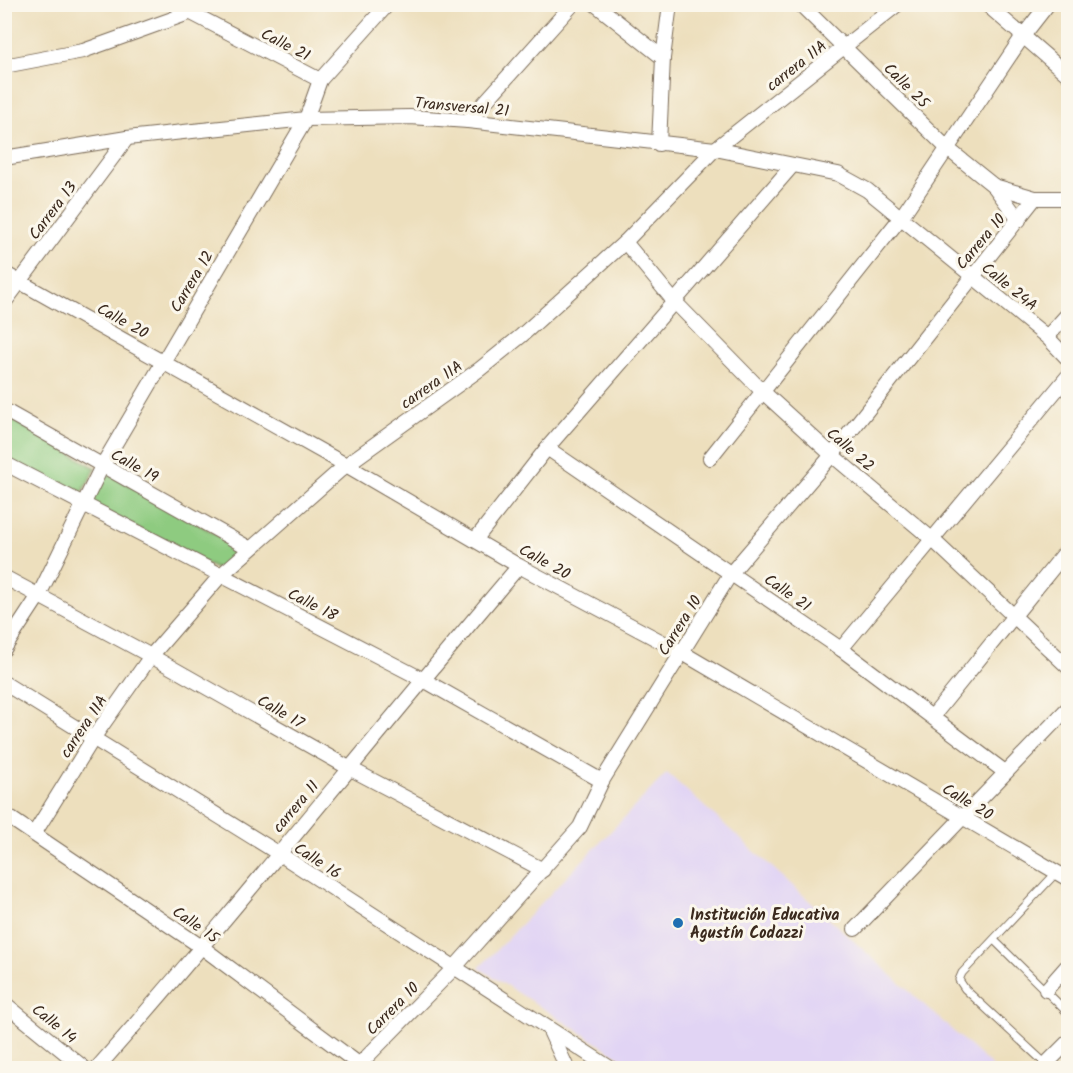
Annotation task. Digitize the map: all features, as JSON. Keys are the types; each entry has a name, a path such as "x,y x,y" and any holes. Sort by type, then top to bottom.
{"street":[{"name":"Calle 21","path":"174,4 194,9 320,80"},
{"name":"Carrera 12","path":"4,649 38,597 81,504 102,466 306,119 320,80 388,4"},
{"path":"468,121 573,4"},
{"path":"595,4 663,58"},
{"path":"659,144 663,58 670,4"},
{"name":"Calle 25","path":"800,4 948,149 994,186 1019,220"},
{"name":"carrera 11A","path":"34,834 93,737 151,656 221,575 249,548 345,465 480,369 625,243 716,149 898,4"},
{"path":"986,4 1068,75"},
{"path":"710,458 902,216 1023,36 1048,4"},
{"path":"4,66 83,51 194,9"},
{"name":"Transversal 21","path":"4,158 127,138 306,119 399,117 468,121 716,149 838,174 867,190 902,216"},
{"name":"Carrera 13","path":"4,303 127,138"},
{"path":"476,540 547,448 792,165"},
{"name":"Calle 25","path":"994,186 1035,198 1068,198"},
{"name":"Carrera 10","path":"360,1067 454,968 580,827 602,781 731,573 832,455 1035,198"},
{"name":"Calle 24A","path":"902,216 1047,337 1068,359"},
{"name":"Calle 22","path":"625,243 673,300 764,392 832,455 933,540 1068,667"},
{"name":"Calle 20","path":"4,273 163,361 519,566 681,652 1062,876"},
{"path":"1047,337 1068,314"},
{"path":"841,649 1068,376"},
{"name":"Calle 19","path":"4,410 249,548"},
{"name":"Calle 21","path":"547,448 841,649 1005,772"},
{"name":"Calle 18","path":"4,463 422,679 602,781"},
{"path":"933,716 1068,549"},
{"name":"carrera 11","path":"97,1068 203,948 278,853 519,566"},
{"name":"Calle 17","path":"4,577 151,656 349,768 543,870"},
{"name":"Calle 16","path":"4,683 278,853 610,1068"},
{"path":"855,929 1068,708"},
{"name":"Calle 15","path":"4,814 203,948 360,1067"},
{"path":"1046,990 1068,965"},
{"name":"Calle 14","path":"4,1003 84,1068"},
{"path":"550,1031 567,1068"},
{"path":"1048,1066 1068,1042"}],"lane":[{"path":"1048,1066 965,989 959,980 962,973 994,940 1062,876"},
{"path":"994,940 1068,1013"}],"shaded area":[{"name":"Institución Educativa Agustín Codazzi","path":"667,773 994,1068 637,1068 479,968"}],"green space":[{"path":"4,415 96,468 79,498 5,458"},
{"path":"103,470 244,550 220,571 86,502"}],"place":[{"name":"Institución Educativa Agustín Codazzi","path":"678,923"}]}
